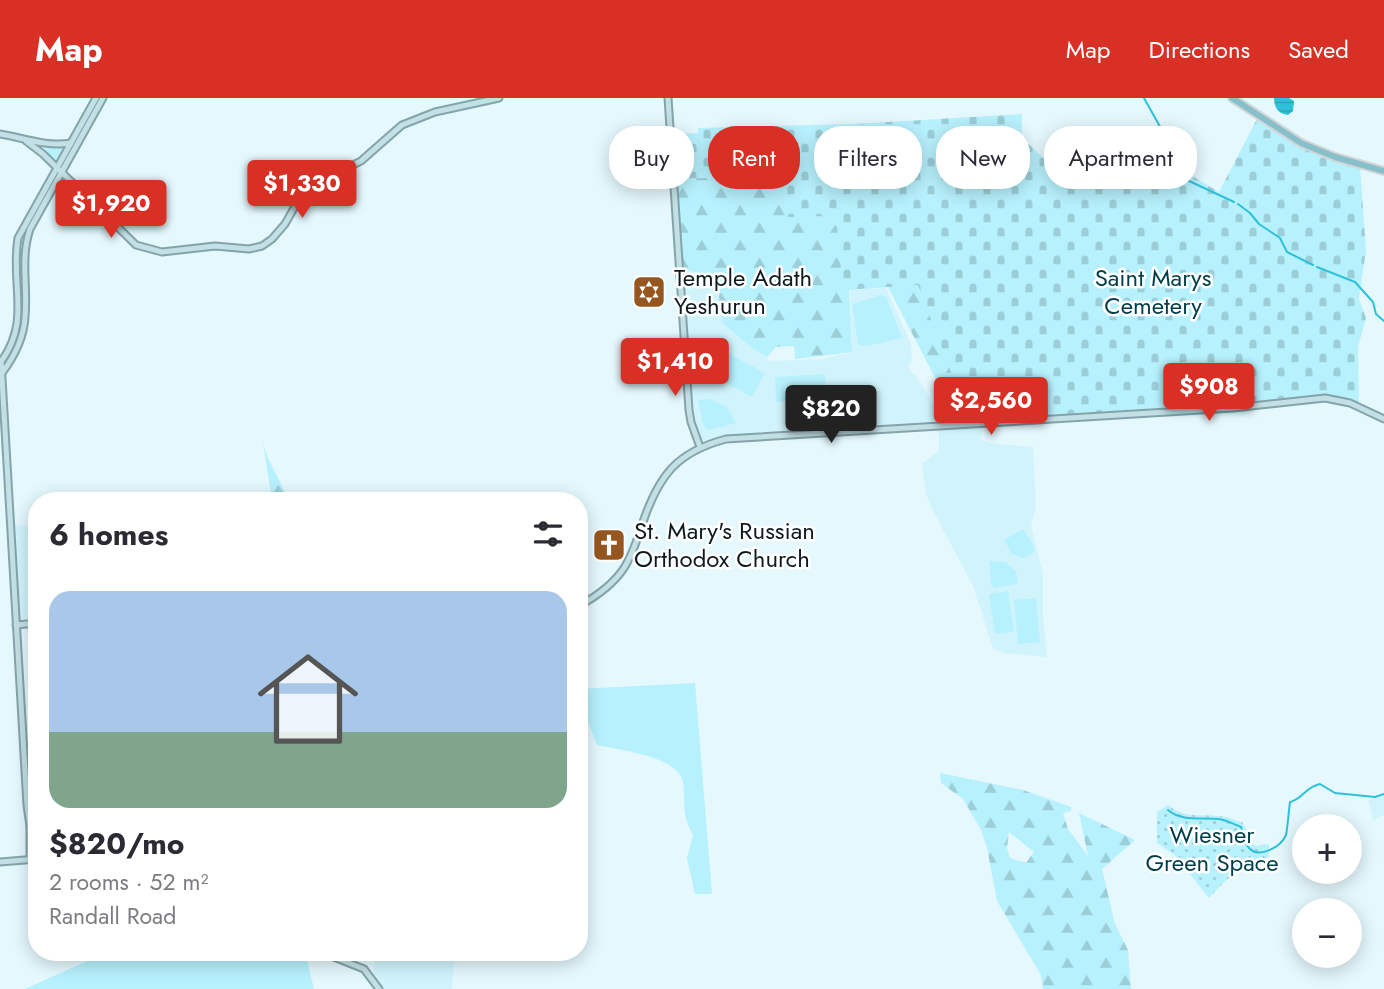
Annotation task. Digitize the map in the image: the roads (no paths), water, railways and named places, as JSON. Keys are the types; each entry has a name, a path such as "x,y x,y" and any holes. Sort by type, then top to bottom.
{"main road":[{"path":"1232,98 1301,143 1335,157 1384,171"}],"street":[{"path":"1,375 24,328 26,242 30,229 96,98"},
{"path":"28,797 3,452 1,362 13,340 19,321 16,261 18,238 103,98"},
{"path":"26,141 130,240 146,249 162,252 215,246 249,249 262,246 272,239 309,189 361,161 398,128 435,112 499,98"},
{"path":"667,98 689,410 700,447"},
{"path":"0,134 26,141 71,143"},
{"path":"588,600 608,587 626,565 659,483 677,462 700,447 726,439 1233,408 1325,398 1350,403 1384,419"},
{"path":"16,625 28,624"},
{"path":"0,862 28,860"},
{"path":"344,961 364,969 379,989"}],"water":[{"path":"1274,98 1289,98 1294,101 1293,111 1288,115 1279,112"}],"waterway":[{"path":"96,105 99,98"},
{"path":"1144,98 1160,126"},
{"path":"48,189 55,177"},
{"path":"1197,185 1234,202"},
{"path":"1238,204 1259,224 1280,238 1287,252 1313,265"},
{"path":"14,345 22,311 19,253"},
{"path":"1317,267 1355,282 1373,302 1376,314 1384,321"},
{"path":"1168,810 1179,816 1219,819 1241,827 1247,846 1253,851 1264,852 1283,839 1290,802 1315,786 1320,784 1335,793 1375,797 1384,794"}],"place":[{"name":"Temple Adath Yeshurun","path":"649,292"},
{"name":"St. Mary's Russian Orthodox Church","path":"609,545"}],"park label":[{"name":"Saint Marys Cemetery","path":"1153,292"},
{"name":"Wiesner Green Space","path":"1212,849"}]}
